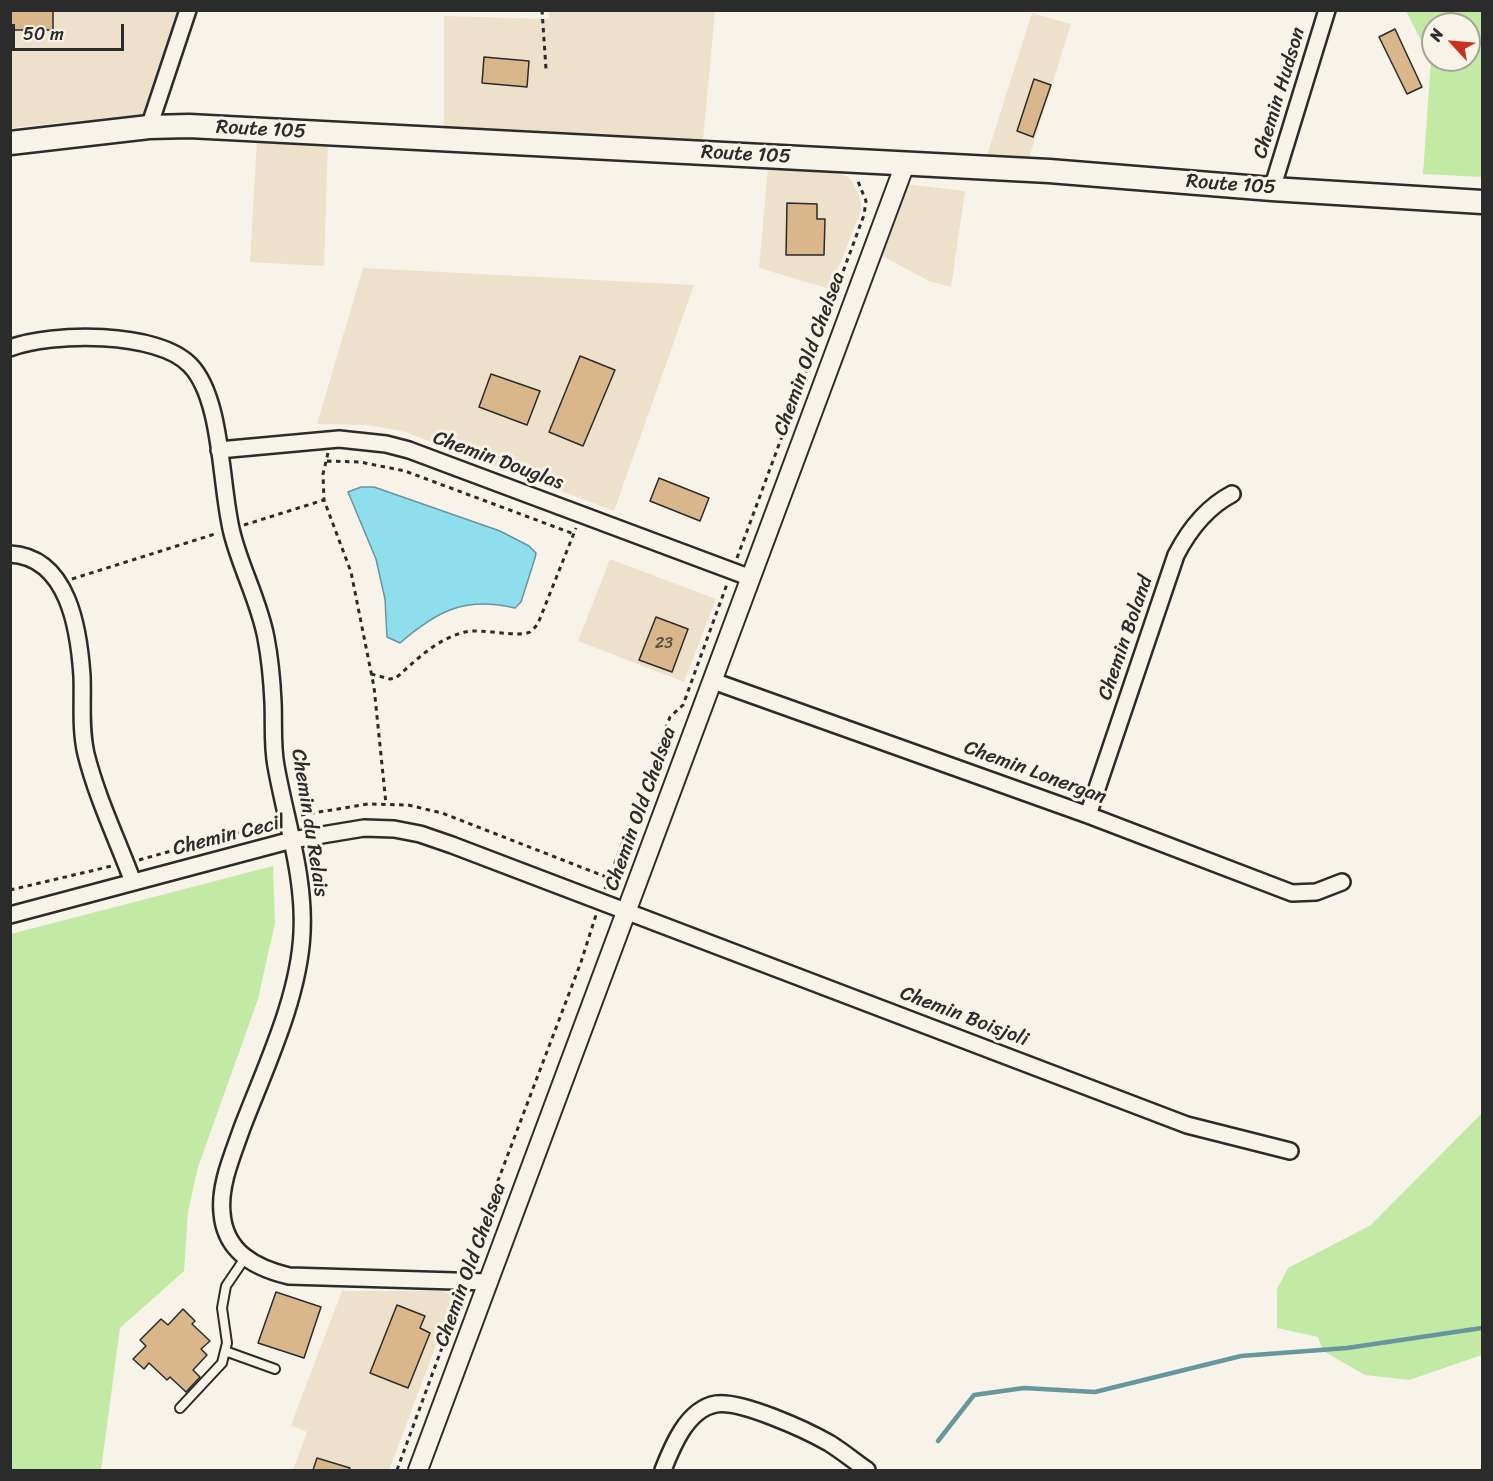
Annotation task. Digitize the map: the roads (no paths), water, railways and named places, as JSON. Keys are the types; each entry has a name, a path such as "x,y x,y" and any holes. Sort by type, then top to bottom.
{"main road":[{"name":"Route 105","path":"10,143 149,127 189,126 1049,171 1272,189 1482,202"}],"street":[{"path":"149,127 188,10"},
{"name":"Chemin Hudson","path":"1272,189 1327,10"},
{"name":"Chemin Old Chelsea","path":"418,1470 905,164"},
{"name":"Chemin du Relais","path":"10,348 48,338 139,341 168,349 190,365 205,387 219,450 231,529 260,611 266,639 273,703 275,762 302,899 302,934 291,996 234,1152 223,1193 221,1212 234,1246 245,1258 267,1271 289,1275 488,1282"},
{"name":"Chemin Douglas","path":"219,450 332,440 366,440 409,450 751,578"},
{"name":"Chemin Boland","path":"1088,814 1176,555 1186,536 1216,502 1232,494"},
{"path":"10,554 24,556 50,570 59,583 69,606 79,648 85,751 102,805 133,882"},
{"name":"Chemin Lonergan","path":"712,681 1088,814 1292,893 1316,892 1342,882"},
{"name":"Chemin Cecil","path":"10,915 292,840 364,828 394,829 420,834 627,910"},
{"name":"Chemin Boisjoli","path":"627,910 1187,1125 1290,1151"},
{"path":"663,1470 676,1438 694,1416 714,1404 736,1405 797,1428 830,1444 867,1470"}],"lane":[{"path":"180,1408 222,1363 227,1343 222,1308 226,1286 245,1258"},
{"path":"225,1351 275,1369"}],"water":[{"path":"361,487 374,487 500,531 529,546 536,553 521,602 515,608 481,604 466,605 439,615 400,643 387,637 385,599 376,559 348,492"}],"waterway":[{"path":"938,1441 974,1395 1024,1388 1095,1392 1241,1356 1347,1348 1482,1328"}]}
